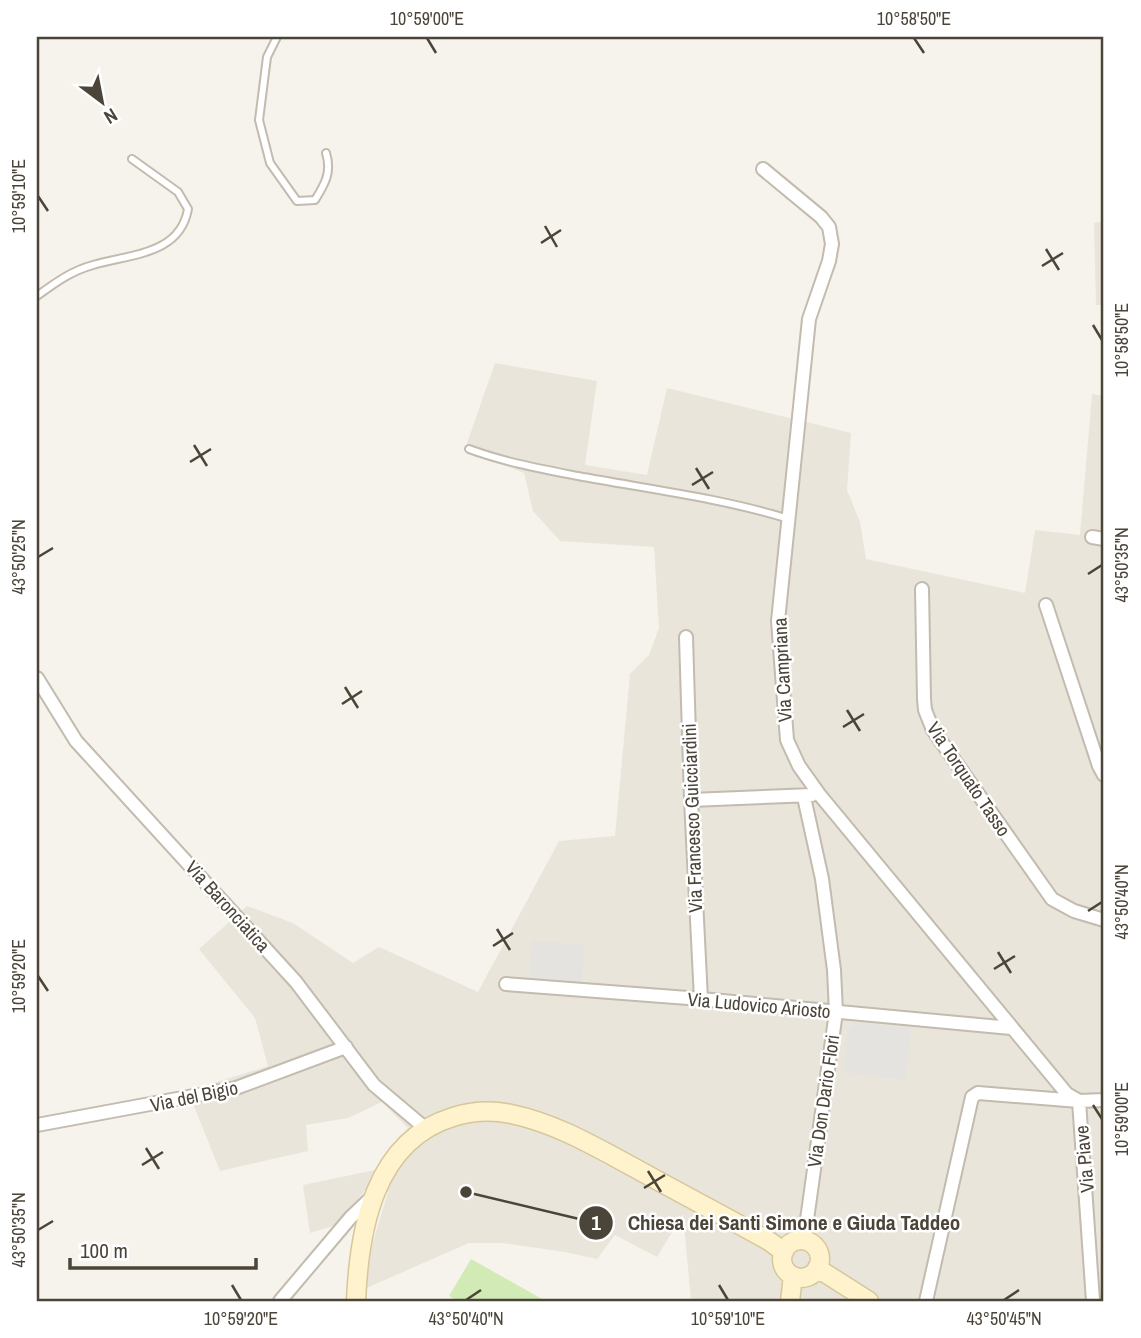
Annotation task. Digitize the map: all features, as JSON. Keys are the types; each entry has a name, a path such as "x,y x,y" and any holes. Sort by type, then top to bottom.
{"street":[{"name":"Via Campriana","path":"763,169 821,217 829,227 832,244 829,261 809,319 778,621 784,724 792,754 820,794 1011,1028 1067,1094 1079,1101"},
{"name":"Via Torquato Tasso","path":"922,589 924,699 933,730 1052,900 1074,911 1104,920"},
{"path":"1046,606 1104,775"},
{"name":"Via Francesco Guicciardini","path":"686,637 701,999"},
{"name":"Via Baronciatica","path":"37,678 76,741 296,982 373,1084 425,1128"},
{"path":"691,800 804,797 820,794"},
{"name":"Via Don Dario Flori","path":"804,797 829,925 836,1012 804,1241"},
{"name":"Via Ludovico Ariosto","path":"506,984 1011,1028"},
{"name":"Via del Bigio","path":"37,1125 236,1088 346,1047"},
{"path":"926,1301 972,1097 978,1093 1079,1101 1104,1100"},
{"name":"Via Piave","path":"1079,1101 1093,1301"},
{"path":"356,1301 363,1229 373,1196 385,1171 402,1149 425,1128 462,1114 482,1111 540,1121 591,1145 769,1241 784,1252"},
{"path":"280,1301 351,1217 373,1196"},
{"path":"804,1241 812,1243 819,1252 820,1259 811,1275 802,1278 793,1276 783,1263 784,1252 792,1242 804,1241"},
{"path":"817,1268 869,1301"},
{"path":"790,1301 793,1276"}],"lane":[{"path":"277,37 267,57 259,120 270,163 297,201 315,200 327,181 329,163 326,153"},
{"path":"37,296 68,274 94,264 133,257 177,236 186,222 188,209 178,192 132,159"},
{"path":"469,449 531,466 789,519"}],"shaded area":[{"path":"1104,221 1104,305 1096,305 1094,223"},
{"path":"495,363 597,381 585,465 647,475 667,388 851,433 847,490 860,522 866,559 1025,593 1035,530 1080,535 1092,394 1104,396 1104,1301 691,1301 683,1214 657,1257 615,1235 597,1259 503,1243 469,1243 364,1289 369,1255 388,1192 365,1190 340,1224 310,1233 303,1185 375,1170 408,1128 382,1102 348,1118 306,1125 308,1151 220,1171 188,1091 268,1066 255,1018 199,949 247,906 293,923 353,963 379,947 478,992 559,841 615,836 630,674 649,655 659,628 654,547 560,541 533,511 524,473 465,449"},
{"path":"532,941 585,944 582,982 529,978"},
{"path":"855,1022 911,1028 905,1080 843,1072 848,1028"}],"green space":[{"path":"471,1259 542,1299 458,1301 449,1296"}],"place":[{"name":"Chiesa dei Santi Simone e Giuda Taddeo","path":"466,1192"}]}
